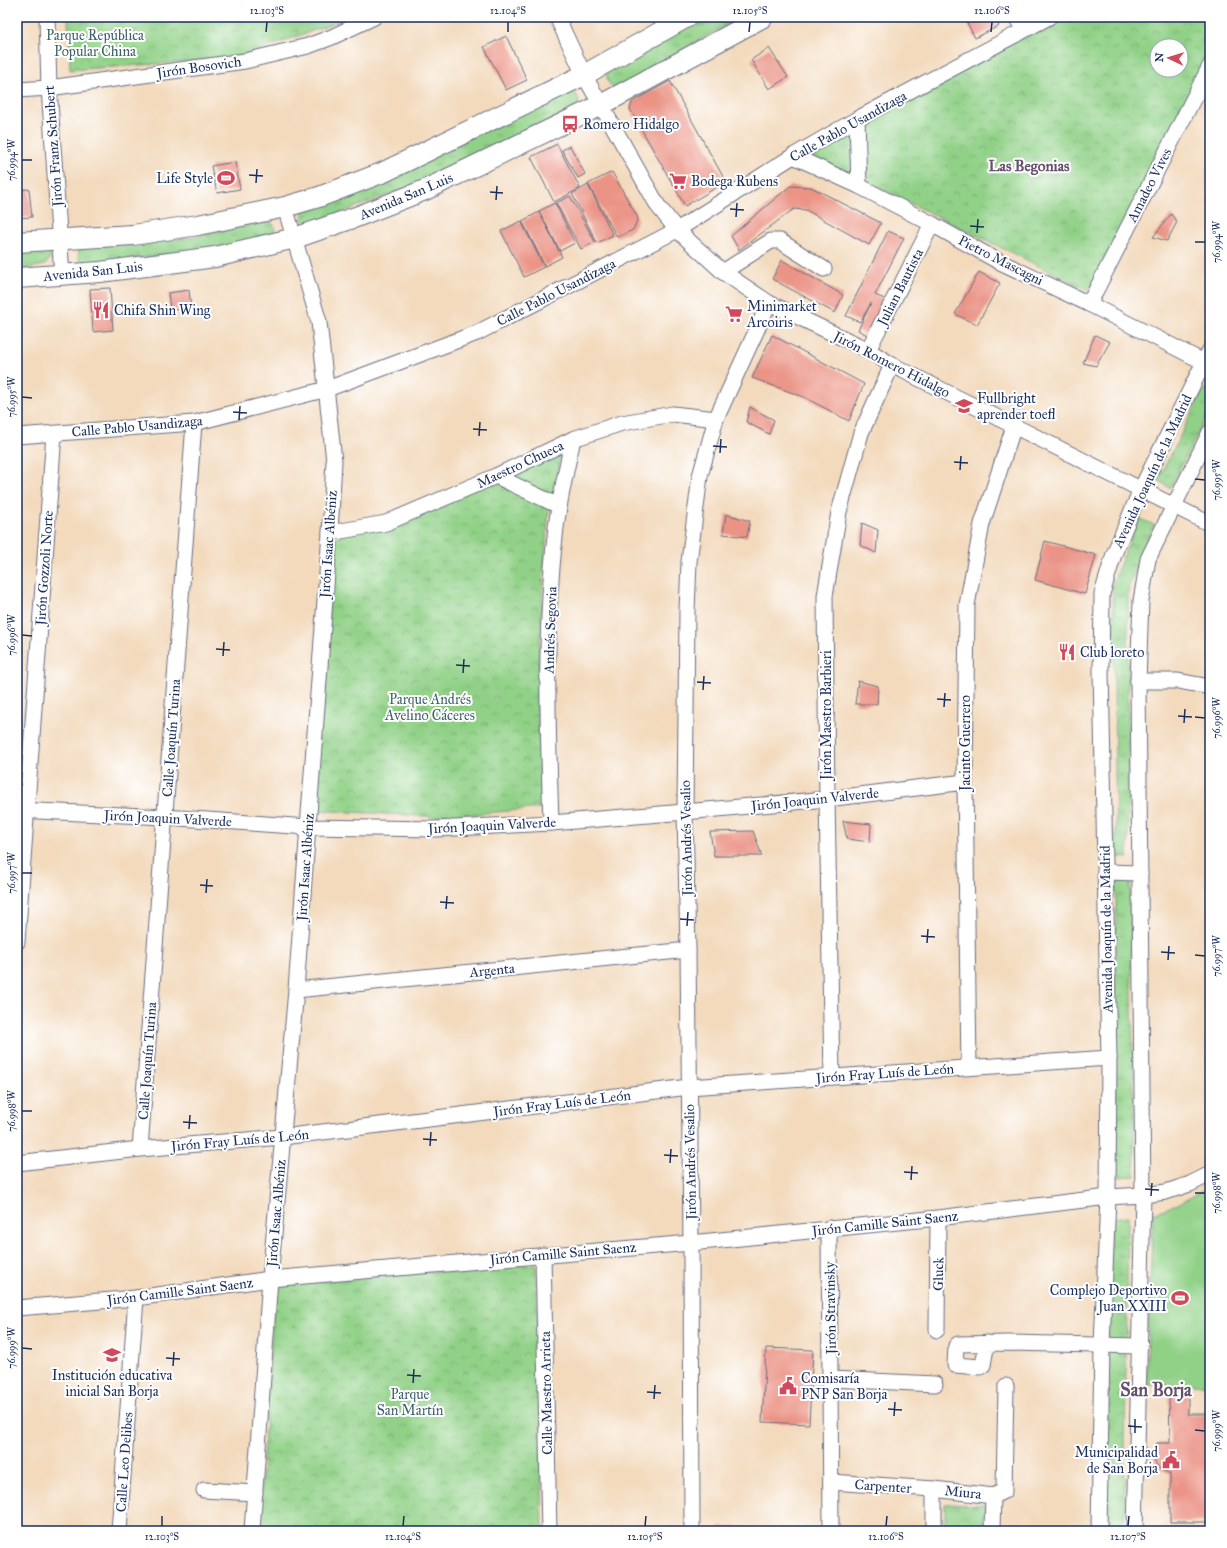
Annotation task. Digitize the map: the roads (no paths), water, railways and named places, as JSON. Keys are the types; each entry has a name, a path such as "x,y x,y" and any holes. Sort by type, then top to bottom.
{"main road":[{"path":"17,242 133,235 198,225 285,207 319,197 384,172 584,75 687,17"},
{"name":"Avenida San Luis","path":"17,278 100,272 214,256 295,238 356,217 424,190 601,106 763,17"}],"street":[{"name":"Jirón Franz Schubert","path":"47,17 49,88 62,275"},
{"name":"Jirón Bosovich","path":"17,90 49,88 245,61 308,46 332,37 374,17"},
{"name":"Jirón Romero Hidalgo","path":"557,17 584,75 658,206 677,230 723,272 769,303 868,350 892,365 1210,524"},
{"path":"1016,17 1024,30"},
{"name":"Calle Pablo Usandizaga","path":"17,436 194,423 327,389 477,333 677,230 793,156 857,119 1049,17"},
{"name":"Amadeo Vives","path":"1089,304 1210,66"},
{"path":"857,119 859,186"},
{"name":"Pietro Mascagni","path":"793,156 859,186 932,224 996,260 1208,359"},
{"name":"Jirón Isaac Albéniz","path":"252,1531 270,1279 296,990 334,461 319,322 285,207"},
{"name":"Julian Bautista","path":"868,350 932,224"},
{"path":"723,272 744,257 774,240 780,241 824,269"},
{"name":"Jirón Andrés Vesalio","path":"692,1531 691,1243 685,812 687,611 689,562 700,476 716,419 769,303"},
{"name":"Avenida Joaquín de la Madrid","path":"1099,1531 1102,1345 1108,1197 1109,1058 1101,671 1102,594 1114,554 1141,489 1208,359"},
{"name":"Jirón Maestro Barbieri","path":"832,1077 825,596 840,512 861,433 892,365"},
{"name":"Maestro Chueca","path":"330,533 386,523 496,476 573,439 622,423 673,414 716,419"},
{"name":"Calle Joaquín Turina","path":"140,1149 194,423"},
{"name":"Jacinto Guerrero","path":"968,1067 965,782 967,605 982,524 1014,426"},
{"path":"1135,1531 1143,1195 1138,680 1141,601 1148,559 1173,505 1210,432"},
{"name":"Jirón Gozzoli Norte","path":"17,942 22,811 54,434"},
{"name":"Andrés Segovia","path":"551,822 547,704 549,611 554,538 573,439"},
{"path":"496,476 559,506"},
{"path":"1138,680 1178,681 1210,687"},
{"name":"Jirón Joaquin Valverde","path":"22,811 165,817 308,827 436,829 685,812 827,799 965,782"},
{"path":"1105,872 1140,873"},
{"name":"Argenta","path":"296,990 688,950"},
{"name":"Jirón Fray Luís de León","path":"17,1164 140,1149 282,1137 689,1088 1109,1058"},
{"name":"Jirón Camille Saint Saenz","path":"17,1308 136,1298 270,1279 691,1243 938,1218 1108,1197 1143,1195 1166,1192 1190,1184 1210,1174"},
{"name":"Gluck","path":"937,1330 938,1218"},
{"name":"Jirón Stravinsky","path":"828,1228 831,1379 831,1531"},
{"name":"Calle Maestro Arrieta","path":"543,1255 549,1531"},
{"name":"Calle Leo Delibes","path":"119,1531 136,1298"},
{"path":"987,1343 1140,1346"},
{"path":"831,1379 935,1384"},
{"path":"992,1531 993,1496 1004,1491 1006,1386"},
{"name":"Carpenter","path":"831,1482 934,1489"},
{"path":"934,1489 934,1531"},
{"name":"Miura","path":"934,1489 993,1496"},
{"path":"204,1490 255,1493"}],"place":[{"name":"Romero Hidalgo","path":"570,124"},
{"name":"Life Style","path":"226,178"},
{"name":"Bodega Rubens","path":"678,181"},
{"name":"Chifa Shin Wing","path":"101,310"},
{"name":"Minimarket Arcoiris","path":"734,314"},
{"name":"Fullbright aprender toefl","path":"964,406"},
{"name":"Club loreto","path":"1067,652"},
{"name":"Complejo Deportivo Juan XXIII","path":"1180,1298"},
{"name":"Institución educativa inicial San Borja","path":"112,1355"},
{"name":"Comisaría PNP San Borja","path":"788,1386"},
{"name":"Municipalidad de San Borja","path":"1171,1460"}],"district":[{"name":"Las Begonias","path":"1029,166"},
{"name":"San Borja","path":"1156,1390"}],"park label":[{"name":"Parque República Popular China","path":"95,44"},
{"name":"Parque Andrés Avelino Cáceres","path":"430,708"},
{"name":"Parque San Martín","path":"410,1402"}]}
